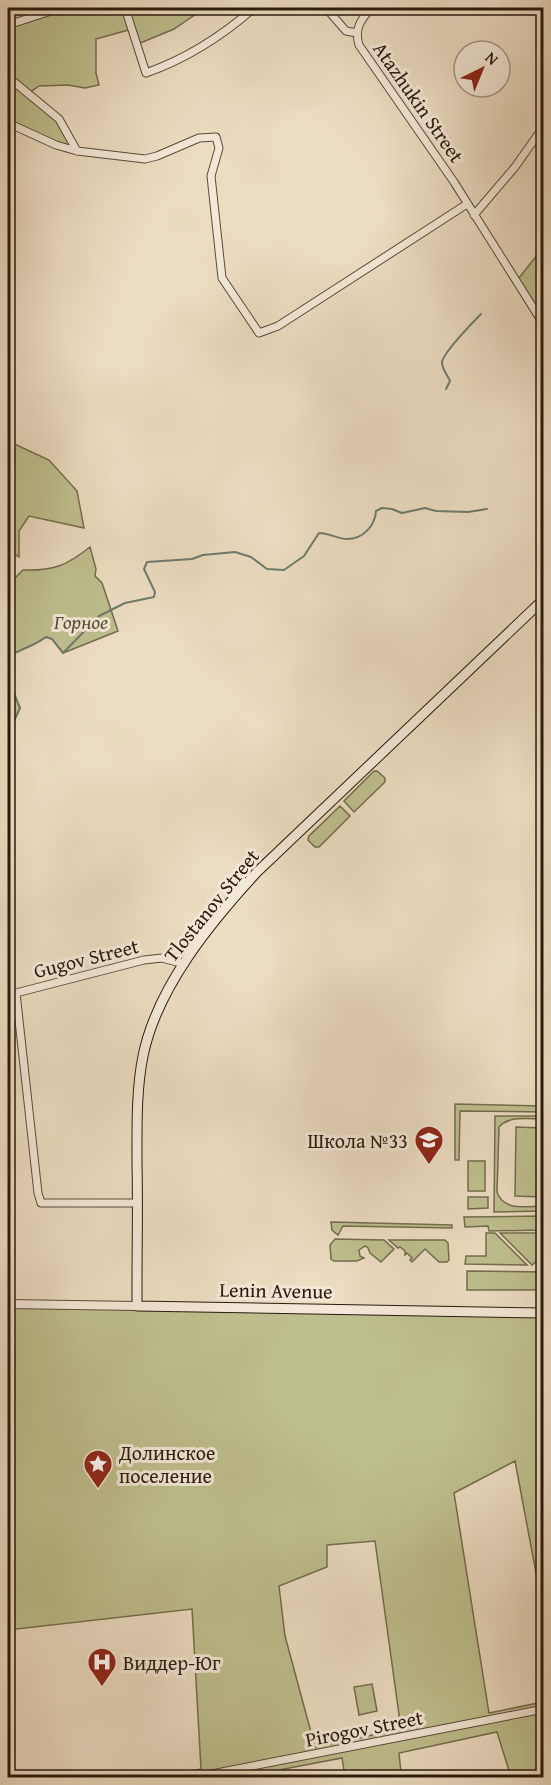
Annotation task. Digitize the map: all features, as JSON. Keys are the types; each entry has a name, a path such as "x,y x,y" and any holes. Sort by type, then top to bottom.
{"main road":[{"name":"Tlostanov Street","path":"137,1306 137,1136 143,1056 161,1004 184,964 240,891 543,599"},
{"name":"Lenin Avenue","path":"137,1306 543,1313"}],"street":[{"path":"8,25 60,8"},
{"path":"124,8 146,73 165,66 226,32 254,8"},
{"path":"326,8 346,31 357,33"},
{"name":"Atazhukin Street","path":"371,8 358,25 359,45 441,162 543,325"},
{"path":"8,77 59,118 77,151"},
{"path":"8,123 56,145 77,151 145,159 200,138 216,137 219,148 210,176 222,278 259,333 278,326 467,204"},
{"path":"474,214 515,167 543,126"},
{"name":"Gugov Street","path":"138,1203 41,1203 16,993 144,960 162,958 184,964"},
{"name":"Lenin Avenue","path":"8,1304 137,1306"},
{"name":"Pirogov Street","path":"191,1778 543,1709"}],"green space":[{"path":"8,8 194,8 196,14 174,29 138,44 132,29 96,39 96,73 99,85 85,88 68,85 39,86 29,93 59,119 77,151 8,123"},
{"path":"543,248 544,310 541,315 518,279"},
{"path":"8,304 14,325 13,336 8,346"},
{"path":"8,441 49,460 77,491 84,528 29,516 19,531 19,557 8,550"},
{"name":"Горное","path":"90,547 96,569 95,576 102,583 118,631 63,653 52,639 46,637 8,657 8,585 23,570 43,570 59,566 74,559"},
{"path":"8,690 13,691 20,708 8,734"},
{"path":"374,771 385,778 385,782 354,812 344,801"},
{"path":"340,806 350,816 319,847 315,847 308,840 309,836"},
{"path":"455,1104 543,1106 543,1112 460,1111 459,1160 455,1160"},
{"path":"495,1116 543,1116 543,1119 514,1119 499,1127 497,1192 505,1203 523,1207 543,1206 543,1211 494,1212"},
{"path":"516,1127 543,1128 543,1197 515,1196"},
{"path":"468,1161 485,1161 485,1191 468,1191"},
{"path":"468,1197 488,1197 488,1208 468,1209"},
{"path":"543,1216 543,1230 489,1231 488,1226 465,1227 464,1217"},
{"path":"331,1222 452,1225 452,1228 343,1226 338,1235 332,1230"},
{"path":"486,1233 495,1233 527,1265 465,1264 466,1256 486,1256"},
{"path":"500,1233 543,1233 543,1255 532,1265"},
{"path":"335,1239 384,1240 394,1249 381,1262 365,1246 359,1250 360,1256 364,1258 357,1261 334,1261 331,1259 330,1245"},
{"path":"389,1240 445,1240 448,1243 449,1260 439,1262 425,1249 412,1262 410,1260 412,1258 407,1253 405,1255 405,1251"},
{"path":"467,1271 543,1272 543,1290 467,1290"},
{"path":"8,1304 543,1313 543,1610 515,1461 454,1493 489,1713 543,1702 543,1777 511,1777 497,1732 399,1753 401,1772 370,1777 345,1777 342,1758 242,1777 161,1777 201,1769 192,1609 8,1630","holes":["375,1541 401,1729 315,1747 285,1636 279,1586 327,1567 327,1545"]},
{"path":"372,1684 377,1711 359,1715 354,1687"}],"waterway":[{"path":"446,389 450,381 443,368 443,359 458,338 481,314"},
{"path":"8,657 46,637 52,639 63,653 99,616 125,603 154,597 155,592 144,569 147,562 192,559 203,555 235,552 251,557 267,569 284,570 304,556 319,533 344,539 358,537 367,531 376,511 382,508 402,513 425,508 436,511 468,512 487,509"},
{"path":"8,690 13,691 20,708 8,734"}],"place":[{"name":"Школа №33","path":"429,1166"},
{"name":"Долинское поселение","path":"98,1490"},
{"name":"Виддер-Юг","path":"102,1688"}]}
